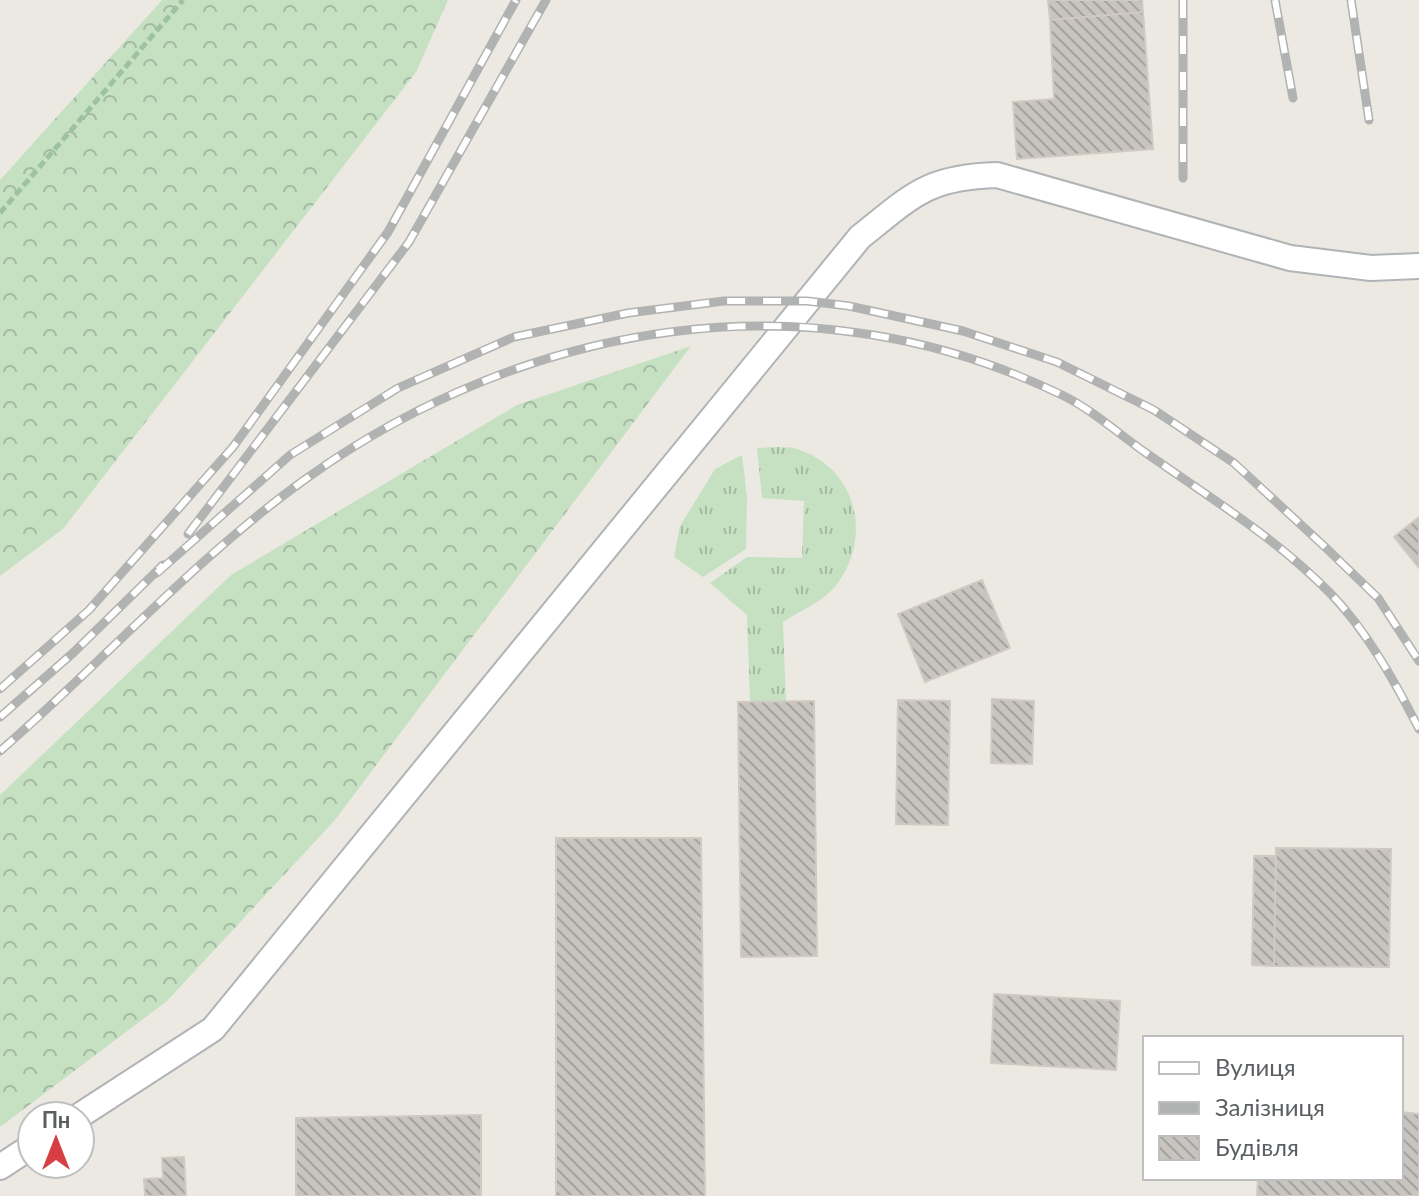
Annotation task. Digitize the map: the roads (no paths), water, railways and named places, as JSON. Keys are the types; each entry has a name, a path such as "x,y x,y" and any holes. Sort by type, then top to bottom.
{"street":[{"path":"96,1105 213,1029 860,237 917,192 956,176 997,175 1290,258 1371,268 1419,266"}],"railway":[{"path":"0,689 89,610 233,447 388,232 516,0"},
{"path":"188,534 409,242 546,0"},
{"path":"1183,0 1183,178"},
{"path":"1275,0 1293,98"},
{"path":"1351,0 1369,120"},
{"path":"157,573 290,455 398,388 514,337 628,313 724,301 807,301 849,306 963,331 1057,362 1154,410 1234,463 1324,546 1378,598 1419,661"},
{"path":"0,751 227,541 307,478 393,424 484,381 578,350 674,332 772,326 870,335 967,357 1084,407 1241,519 1287,554 1330,593 1368,640 1419,729"},
{"path":"0,717 73,653 163,565"}]}
